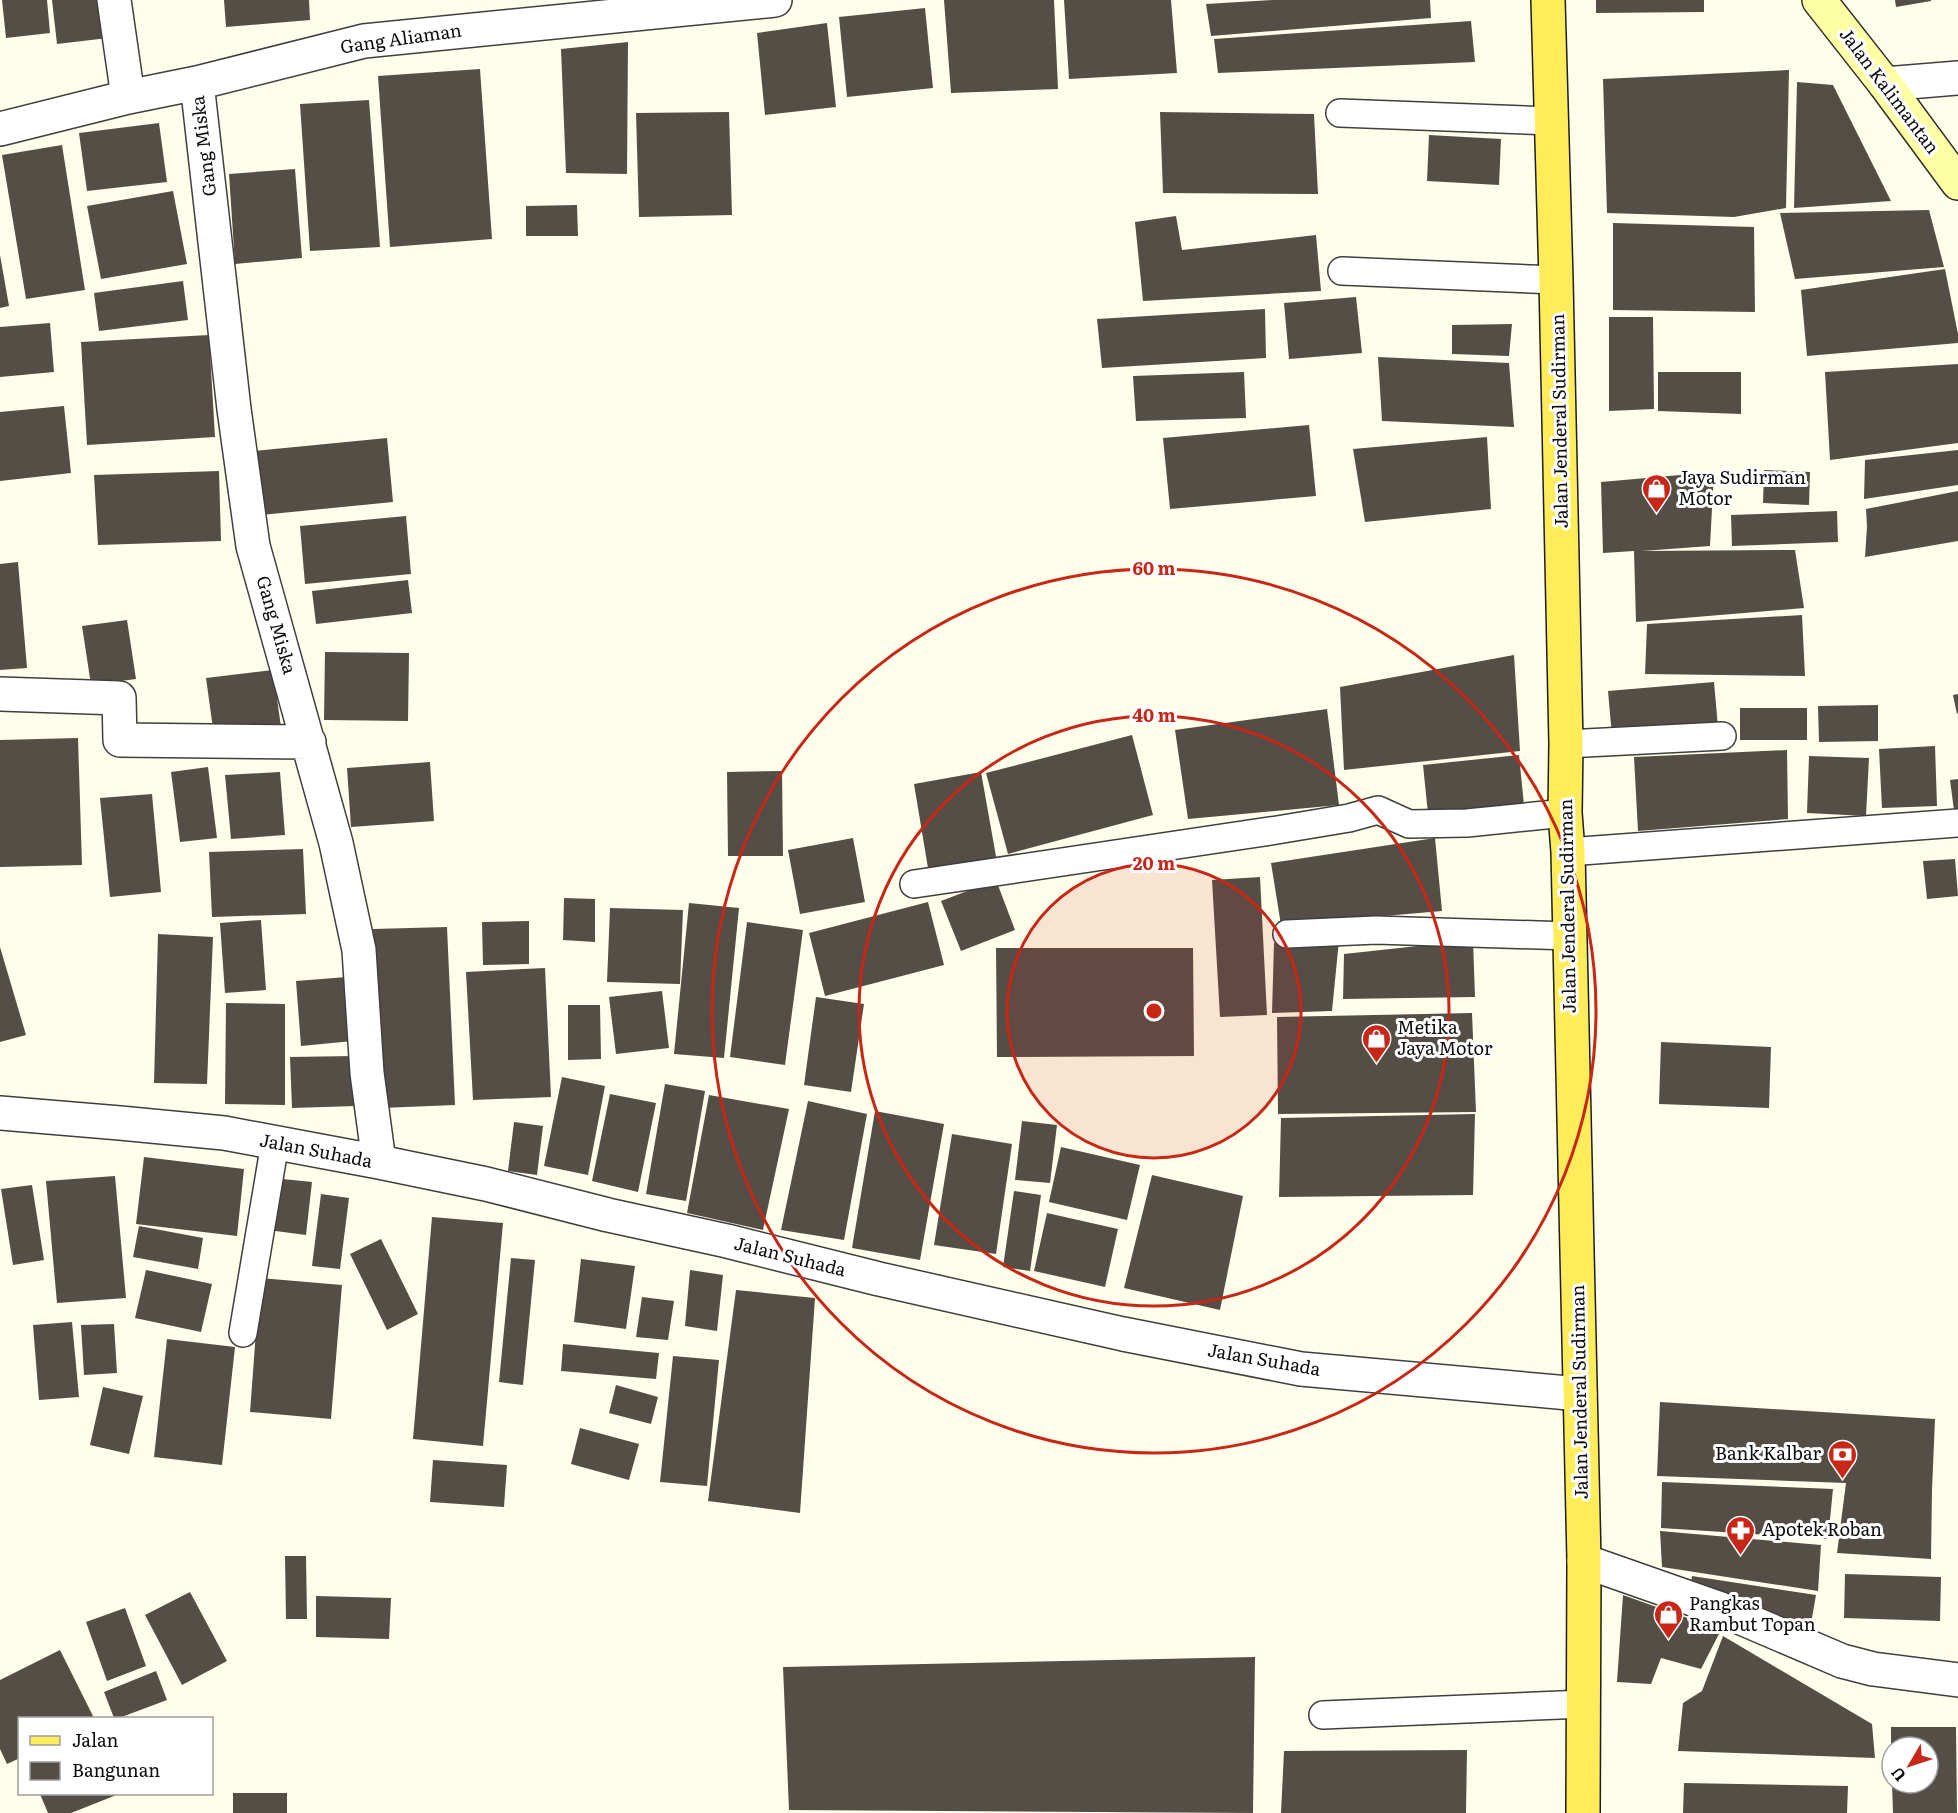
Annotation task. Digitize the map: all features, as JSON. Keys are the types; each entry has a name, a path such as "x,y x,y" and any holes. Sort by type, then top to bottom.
{"main road":[{"name":"Jalan Jenderal Sudirman","path":"1548,0 1557,280 1566,744 1565,813 1568,852 1584,1561 1584,1813"},
{"name":"Jalan Kalimantan","path":"1819,0 1958,183"}],"street":[{"path":"114,0 128,97"},
{"name":"Gang Aliaman","path":"0,129 364,41 774,0"},
{"path":"1885,84 1958,78"},
{"name":"Gang Miska","path":"197,83 234,409 253,546 336,843 359,950 367,1073 378,1162"},
{"path":"0,694 119,699 120,740 309,742"},
{"name":"Jalan Suhada","path":"0,1113 224,1133 378,1162 486,1184 891,1282 1123,1334 1290,1367 1580,1394"},
{"path":"1584,1561 1718,1608 1842,1661 1873,1669 1958,1680"}],"lane":[{"path":"1340,113 1552,122"},
{"path":"1342,271 1557,280"},
{"path":"1566,744 1722,736"},
{"path":"914,884 1277,830 1349,818 1378,810 1409,824 1488,821 1565,813"},
{"path":"1568,852 1958,824"},
{"path":"1287,934 1376,930 1569,936"},
{"path":"243,1333 275,1143"},
{"path":"1323,1715 1584,1704"}],"building":[{"path":"2,0 47,0 50,33 6,38"},
{"path":"52,0 103,0 108,38 57,44"},
{"path":"224,0 309,0 310,20 226,27"},
{"path":"944,0 1054,0 1058,89 951,93"},
{"path":"1064,0 1171,0 1177,73 1069,79"},
{"path":"1274,0 1430,0 1431,18 1211,36 1206,4"},
{"path":"1596,0 1704,0 1704,12 1596,13"},
{"path":"1895,0 1931,0 1931,1 1896,7"},
{"path":"925,8 933,88 847,97 839,17"},
{"path":"1471,21 1475,62 1218,73 1214,39"},
{"path":"827,23 836,107 765,115 757,33"},
{"path":"628,42 627,174 566,173 561,49"},
{"path":"480,69 492,239 390,247 378,76"},
{"path":"1789,70 1786,208 1734,217 1607,213 1603,79"},
{"path":"1797,82 1833,85 1891,201 1794,208"},
{"path":"369,100 380,247 310,251 300,104"},
{"path":"729,112 732,215 639,217 636,113"},
{"path":"1160,112 1314,114 1318,194 1163,193"},
{"path":"159,123 167,182 87,191 79,133"},
{"path":"1429,135 1501,139 1499,185 1427,181"},
{"path":"62,145 85,290 26,299 2,155"},
{"path":"295,169 302,258 235,264 229,174"},
{"path":"173,191 187,264 101,279 87,206"},
{"path":"577,205 578,236 526,236 526,206"},
{"path":"1929,210 1944,267 1795,279 1780,213"},
{"path":"1176,216 1182,250 1316,235 1321,291 1143,301 1135,222"},
{"path":"1613,223 1754,227 1755,312 1613,310"},
{"path":"0,255 9,306 0,308"},
{"path":"1945,269 1958,343 1807,356 1801,290"},
{"path":"183,281 188,320 99,331 94,293"},
{"path":"1356,297 1362,353 1289,359 1284,303"},
{"path":"1265,309 1266,358 1102,368 1097,319"},
{"path":"1609,317 1653,317 1654,409 1609,411"},
{"path":"50,323 54,372 0,377 0,327"},
{"path":"1512,324 1509,356 1452,354 1452,325"},
{"path":"209,335 215,437 87,445 81,342"},
{"path":"1378,357 1509,363 1514,427 1382,421"},
{"path":"1958,364 1958,443 1830,460 1825,372"},
{"path":"1244,372 1246,418 1136,421 1133,376"},
{"path":"1658,372 1741,372 1741,414 1658,411"},
{"path":"64,406 71,473 0,481 0,412"},
{"path":"1309,425 1316,496 1170,509 1163,438"},
{"path":"1487,437 1491,509 1365,522 1353,449"},
{"path":"387,438 393,502 261,515 254,451"},
{"path":"1958,450 1958,485 1864,499 1865,460"},
{"path":"1764,470 1810,472 1809,505 1763,503"},
{"path":"219,471 221,541 98,545 94,475"},
{"path":"1714,472 1710,546 1642,551 1795,550 1804,608 1636,622 1634,551 1603,553 1601,482"},
{"path":"1958,491 1958,541 1865,557 1866,509"},
{"path":"1837,511 1838,542 1732,546 1731,515"},
{"path":"406,516 411,574 305,584 300,526"},
{"path":"18,562 27,668 0,670 0,564"},
{"path":"408,580 412,613 316,624 312,591"},
{"path":"1802,615 1805,676 1645,674 1647,624"},
{"path":"127,620 136,679 91,685 82,626"},
{"path":"325,652 409,653 408,721 324,720"},
{"path":"1514,655 1520,751 1344,770 1340,687"},
{"path":"273,670 281,727 214,736 206,678"},
{"path":"1714,682 1718,727 1612,736 1608,691"},
{"path":"1958,694 1958,713 1957,714 1953,695"},
{"path":"1878,705 1878,741 1819,742 1818,706"},
{"path":"1740,708 1807,708 1807,740 1740,740"},
{"path":"1327,709 1339,805 1188,819 1175,730"},
{"path":"1132,735 1153,815 1008,854 986,773"},
{"path":"78,738 82,865 0,867 0,740"},
{"path":"1935,746 1937,806 1882,808 1879,749"},
{"path":"1787,750 1788,819 1638,831 1634,757"},
{"path":"1519,755 1524,805 1428,814 1423,765"},
{"path":"1809,756 1869,758 1866,816 1807,813"},
{"path":"430,762 434,821 351,827 347,768"},
{"path":"208,767 217,838 180,842 171,772"},
{"path":"782,771 783,856 728,856 727,772"},
{"path":"280,772 285,835 231,839 225,775"},
{"path":"981,772 997,862 929,874 914,784"},
{"path":"1958,779 1958,817 1955,818 1950,780"},
{"path":"152,794 161,892 110,897 100,798"},
{"path":"853,838 865,902 800,914 788,850"},
{"path":"1435,838 1442,911 1281,925 1271,863"},
{"path":"303,849 306,914 212,917 209,852"},
{"path":"1955,859 1958,896 1927,899 1923,861"},
{"path":"1260,877 1267,1015 1220,1017 1212,880"},
{"path":"996,880 1015,930 961,951 941,901"},
{"path":"564,898 595,899 595,942 563,940"},
{"path":"928,902 944,965 825,996 809,933"},
{"path":"689,903 739,908 724,1058 674,1054"},
{"path":"610,908 683,910 680,984 607,982"},
{"path":"261,920 266,990 225,993 220,923"},
{"path":"529,921 529,964 483,965 482,922"},
{"path":"747,922 803,930 785,1065 730,1057"},
{"path":"447,927 455,1105 381,1108 373,929"},
{"path":"158,934 213,937 207,1084 154,1083"},
{"path":"1339,940 1332,1011 1272,1013 1274,943"},
{"path":"1473,940 1475,997 1343,999 1344,954"},
{"path":"0,947 26,1035 0,1042"},
{"path":"996,948 1193,948 1194,1056 997,1057"},
{"path":"545,968 551,1097 473,1100 466,972"},
{"path":"347,977 353,1041 301,1046 296,981"},
{"path":"662,991 669,1048 616,1054 609,997"},
{"path":"816,997 864,1004 851,1092 804,1085"},
{"path":"226,1003 285,1004 285,1105 225,1104"},
{"path":"568,1005 600,1005 601,1059 568,1060"},
{"name":"Metika Jaya Motor","path":"1472,1013 1476,1112 1278,1114 1277,1017"},
{"path":"1661,1042 1771,1047 1769,1108 1659,1104"},
{"path":"354,1056 356,1106 292,1108 290,1057"},
{"path":"562,1077 605,1086 588,1175 544,1166"},
{"path":"665,1084 705,1091 686,1201 646,1194"},
{"path":"610,1094 656,1103 638,1192 592,1181"},
{"path":"709,1095 789,1109 763,1230 687,1213"},
{"path":"808,1101 867,1114 844,1240 781,1230"},
{"path":"875,1111 944,1124 920,1260 852,1248"},
{"path":"1475,1114 1473,1195 1279,1197 1281,1118"},
{"path":"1022,1121 1057,1125 1050,1183 1015,1180"},
{"path":"514,1122 543,1126 537,1175 508,1171"},
{"path":"952,1134 1012,1144 996,1254 934,1245"},
{"path":"1061,1147 1140,1165 1127,1220 1049,1202"},
{"path":"144,1157 244,1169 237,1236 136,1224"},
{"path":"1152,1175 1243,1196 1220,1310 1124,1288"},
{"path":"115,1176 126,1298 57,1303 46,1181"},
{"path":"273,1178 312,1182 306,1235 268,1230"},
{"path":"32,1185 44,1260 13,1265 1,1189"},
{"path":"1014,1191 1041,1195 1030,1271 1003,1267"},
{"path":"321,1194 349,1198 340,1269 312,1266"},
{"path":"1047,1213 1118,1229 1105,1287 1034,1271"},
{"path":"432,1217 503,1223 483,1446 413,1439"},
{"path":"139,1226 203,1238 198,1269 133,1257"},
{"path":"381,1239 418,1314 387,1330 350,1254"},
{"path":"511,1258 535,1260 523,1385 499,1382"},
{"path":"581,1259 635,1266 626,1329 574,1322"},
{"path":"146,1270 212,1284 201,1332 135,1318"},
{"path":"690,1270 723,1275 717,1331 685,1326"},
{"path":"260,1278 342,1285 331,1419 250,1412"},
{"path":"736,1290 815,1298 800,1513 708,1501"},
{"path":"642,1297 674,1301 668,1340 636,1337"},
{"path":"72,1322 79,1397 39,1400 33,1325"},
{"path":"114,1324 117,1373 84,1375 81,1325"},
{"path":"167,1339 235,1347 222,1465 154,1457"},
{"path":"563,1344 659,1353 656,1379 561,1371"},
{"path":"673,1356 719,1360 707,1486 660,1482"},
{"path":"616,1385 658,1397 651,1424 609,1413"},
{"path":"103,1387 143,1396 129,1454 90,1445"},
{"name":"Bank Kalbar","path":"1660,1402 1935,1419 1931,1559 1837,1553 1846,1483 1657,1476"},
{"path":"580,1428 639,1444 629,1480 571,1464"},
{"path":"433,1460 507,1465 504,1507 430,1502"},
{"path":"1662,1482 1833,1489 1828,1539 1661,1528"},
{"name":"Apotek Roban","path":"1660,1531 1821,1545 1818,1591 1662,1567"},
{"path":"285,1556 306,1556 307,1619 286,1619"},
{"path":"1845,1574 1941,1577 1940,1621 1844,1618"},
{"path":"1692,1576 1816,1595 1809,1635 1690,1592"},
{"path":"190,1592 227,1661 182,1685 145,1615"},
{"name":"Pangkas Rambut Topan","path":"1623,1595 1721,1630 1701,1669 1661,1658 1651,1684 1617,1682"},
{"path":"316,1596 391,1598 389,1639 316,1637"},
{"path":"125,1608 146,1666 107,1681 86,1622"},
{"path":"1723,1636 1872,1724 1875,1758 1678,1751 1683,1703 1702,1691"},
{"path":"60,1650 94,1717 18,1717 18,1759 7,1764 0,1749 0,1680"},
{"path":"1255,1657 1253,1813 789,1810 783,1667"},
{"path":"156,1671 167,1700 122,1717 114,1717 104,1692"},
{"path":"1891,1727 1956,1727 1957,1813 1893,1813 1892,1795 1940,1795 1940,1735 1891,1735"},
{"path":"1467,1750 1466,1813 1281,1813 1284,1751"},
{"path":"1684,1783 1848,1786 1847,1813 1683,1813"},
{"path":"233,1793 287,1793 287,1813 233,1813"},
{"path":"40,1795 116,1795 71,1813 48,1813"}],"place":[{"name":"Jaya Sudirman Motor","path":"1657,514"},
{"name":"Metika Jaya Motor","path":"1376,1064"},
{"name":"Bank Kalbar","path":"1842,1480"},
{"name":"Apotek Roban","path":"1741,1556"},
{"name":"Pangkas Rambut Topan","path":"1668,1640"}]}
